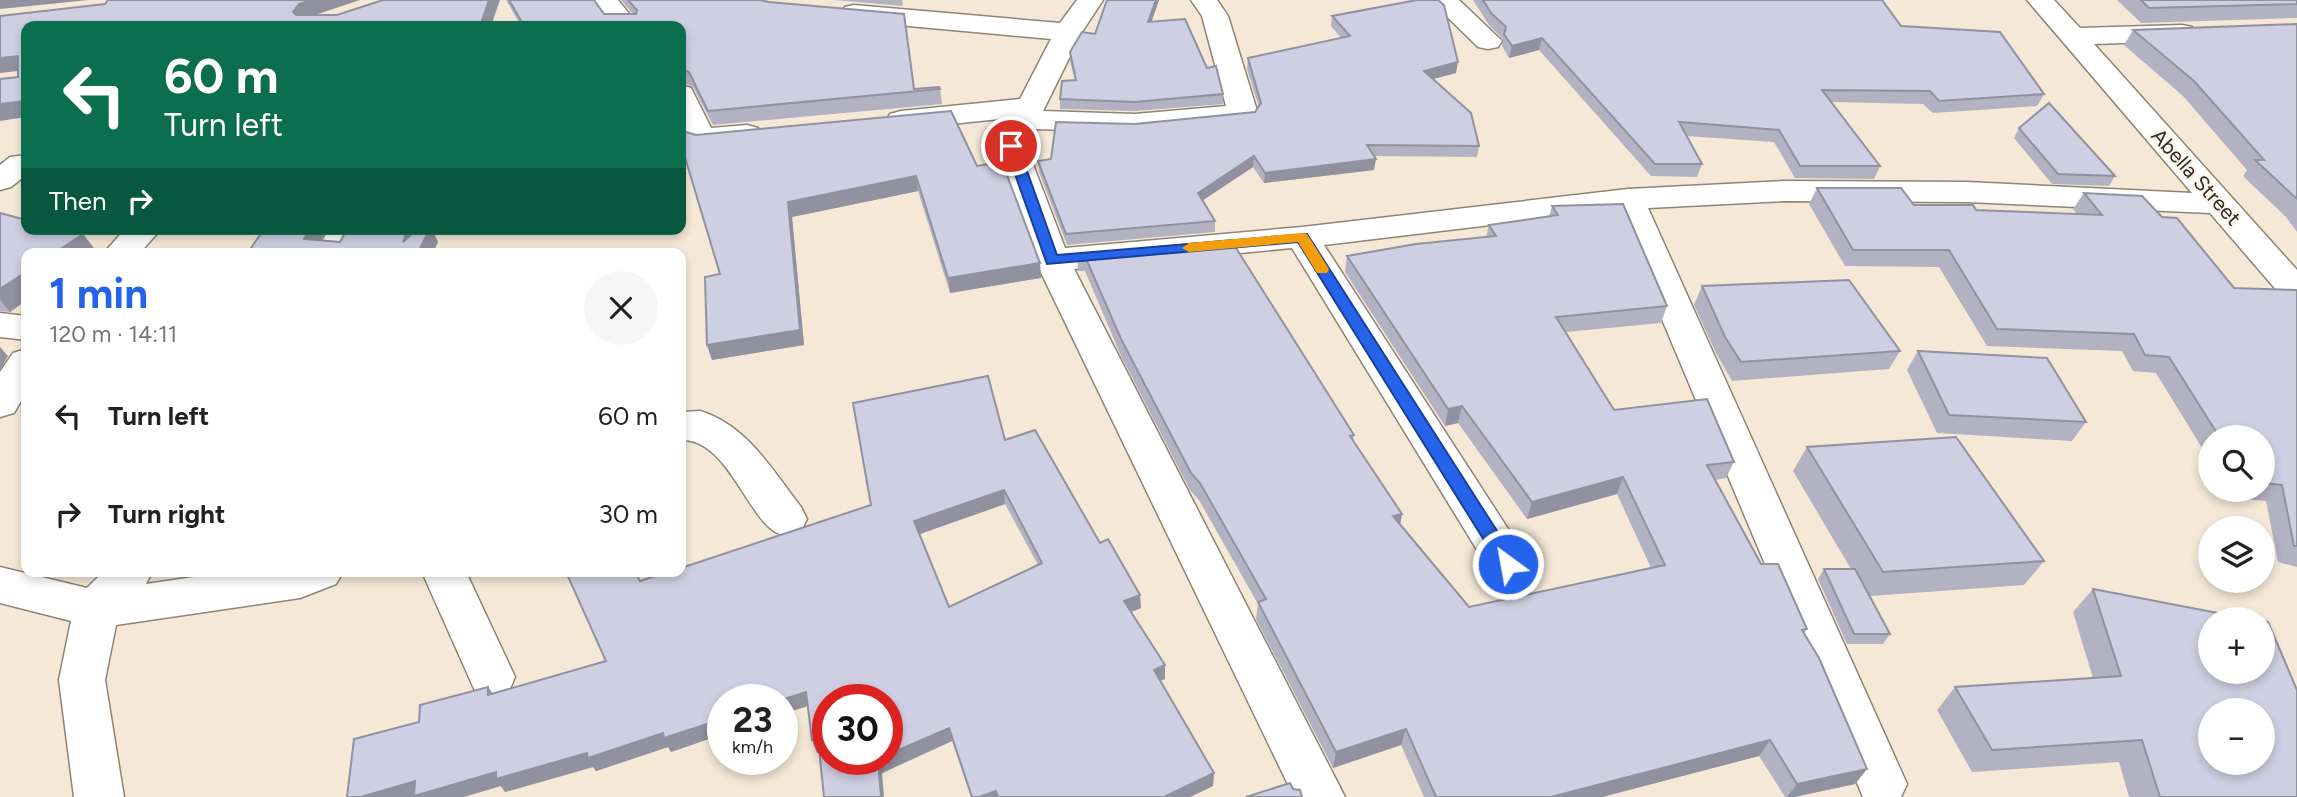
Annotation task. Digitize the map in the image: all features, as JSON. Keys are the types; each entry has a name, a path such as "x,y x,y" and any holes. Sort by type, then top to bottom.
{"street":[{"path":"604,0 621,21"},
{"path":"1090,0 1068,32 1011,146 1052,260 1320,797"},
{"path":"869,123 1028,113 1135,123 1243,114 1215,16 1203,0"},
{"path":"1443,0 1488,41"},
{"name":"Abella Street","path":"2040,0 2297,292"},
{"path":"825,10 1068,32"},
{"path":"2073,37 2203,33"},
{"path":"686,106 699,138 778,131"},
{"path":"0,180 21,164"},
{"path":"1052,260 1302,237 1629,199 1784,191 1966,192 2220,204"},
{"path":"1629,199 1882,784"},
{"path":"126,248 138,235"},
{"path":"1302,237 1508,564"},
{"path":"0,325 21,327"},
{"path":"0,402 21,370"},
{"path":"686,426 700,425 733,448 786,519"},
{"path":"99,797 82,680 96,608 125,577"},
{"path":"0,585 96,608 308,577"},
{"path":"446,577 492,677"}],"building":[{"path":"108,0 311,0 299,4 293,12 296,15 337,15 383,0 489,0 482,21 21,21 21,102 0,104 0,79 18,77 18,56 0,58 0,16 105,4"},
{"path":"509,0 594,0 604,14 636,14 637,10 628,0 760,0 904,14 914,89 940,89 708,111 686,71 686,21 521,21"},
{"path":"1107,0 1156,0 1148,22 1185,19 1207,68 1216,66 1223,94 1135,102 1060,99 1062,81 1076,80 1070,52 1082,32 1095,34"},
{"path":"1417,0 1438,0 1444,5 1458,62 1424,71 1471,113 1479,146 1367,145 1376,159 1265,173 1254,156 1198,193 1215,221 1066,234 1038,161 1051,159 1056,122 1135,124 1255,112 1261,103 1248,58 1350,36 1332,16"},
{"path":"1483,0 1882,0 1901,26 2000,32 2044,94 1939,101 1930,91 1822,90 1880,166 1800,166 1779,130 1679,122 1702,164 1655,164 1542,38 1512,46 1504,34 1506,27 1491,13"},
{"path":"2141,0 2297,0 2297,4 2149,8"},
{"path":"2297,24 2297,199 2255,160 2264,160 2194,81 2133,30"},
{"path":"2049,103 2115,176 2058,174 2019,128"},
{"path":"951,111 977,166 1002,162 1040,263 948,278 916,176 788,202 800,330 707,345 705,277 720,274 686,161 686,132 696,135"},
{"path":"1817,188 1901,188 1914,205 1973,205 1976,210 2102,215 2084,193 2142,196 2162,217 2177,218 2234,288 2297,290 2297,546 2294,546 2282,485 2275,484 2275,425 2212,425 2169,357 2145,355 2134,334 1997,329 1949,250 1853,250"},
{"path":"1623,204 1667,306 1556,317 1614,410 1707,399 1734,462 1707,465 1761,564 1778,564 1807,629 1802,630 1819,658 1867,769 1797,784 1770,740 1551,797 1436,797 1406,729 1336,752 1258,602 1266,599 1200,483 1191,473 1121,339 1084,254 1231,240 1354,435 1350,436 1402,514 1393,516 1469,607 1665,565 1623,477 1532,502 1462,406 1448,409 1347,256 1416,244 1496,236 1489,225 1558,215 1552,206"},
{"path":"0,213 21,219 21,235 82,235 62,248 21,248 21,275 0,289"},
{"path":"260,235 306,235 304,239 340,242 344,235 406,235 403,242 411,235 427,235 420,248 251,248"},
{"path":"1849,280 1900,351 1741,362 1725,337 1702,286"},
{"path":"1918,351 2047,358 2086,422 1949,415"},
{"path":"988,376 1005,440 1035,430 1100,543 1108,539 1140,595 1124,601 1165,665 1154,670 1214,773 1164,797 998,797 996,791 972,797 949,728 903,748 903,684 812,684 812,740 806,692 798,695 798,684 707,684 707,724 664,738 663,733 588,758 587,753 496,779 496,772 414,796 415,781 361,797 347,797 354,739 419,722 420,705 488,687 488,695 606,661 568,577 638,577 640,581 652,577 686,577 686,566 871,505 853,403","holes":["1004,490 1042,563 949,607 914,521"]},
{"path":"1956,437 2044,561 1883,572 1807,447"},
{"path":"1824,569 1855,569 1890,634 1854,634"},
{"path":"2093,589 2198,609 2198,684 2275,684 2275,638 2297,690 2297,797 2160,797 2142,740 1992,750 1955,687 2121,676"},
{"path":"822,775 879,775 881,797 824,797"},
{"path":"1290,783 1293,789 1300,790 1302,797 1246,797"}],"slow traffic":[{"path":"1189,248 1302,237 1322,269"}],"route":[{"path":"1011,146 1052,260 1302,237 1508,564"}]}
